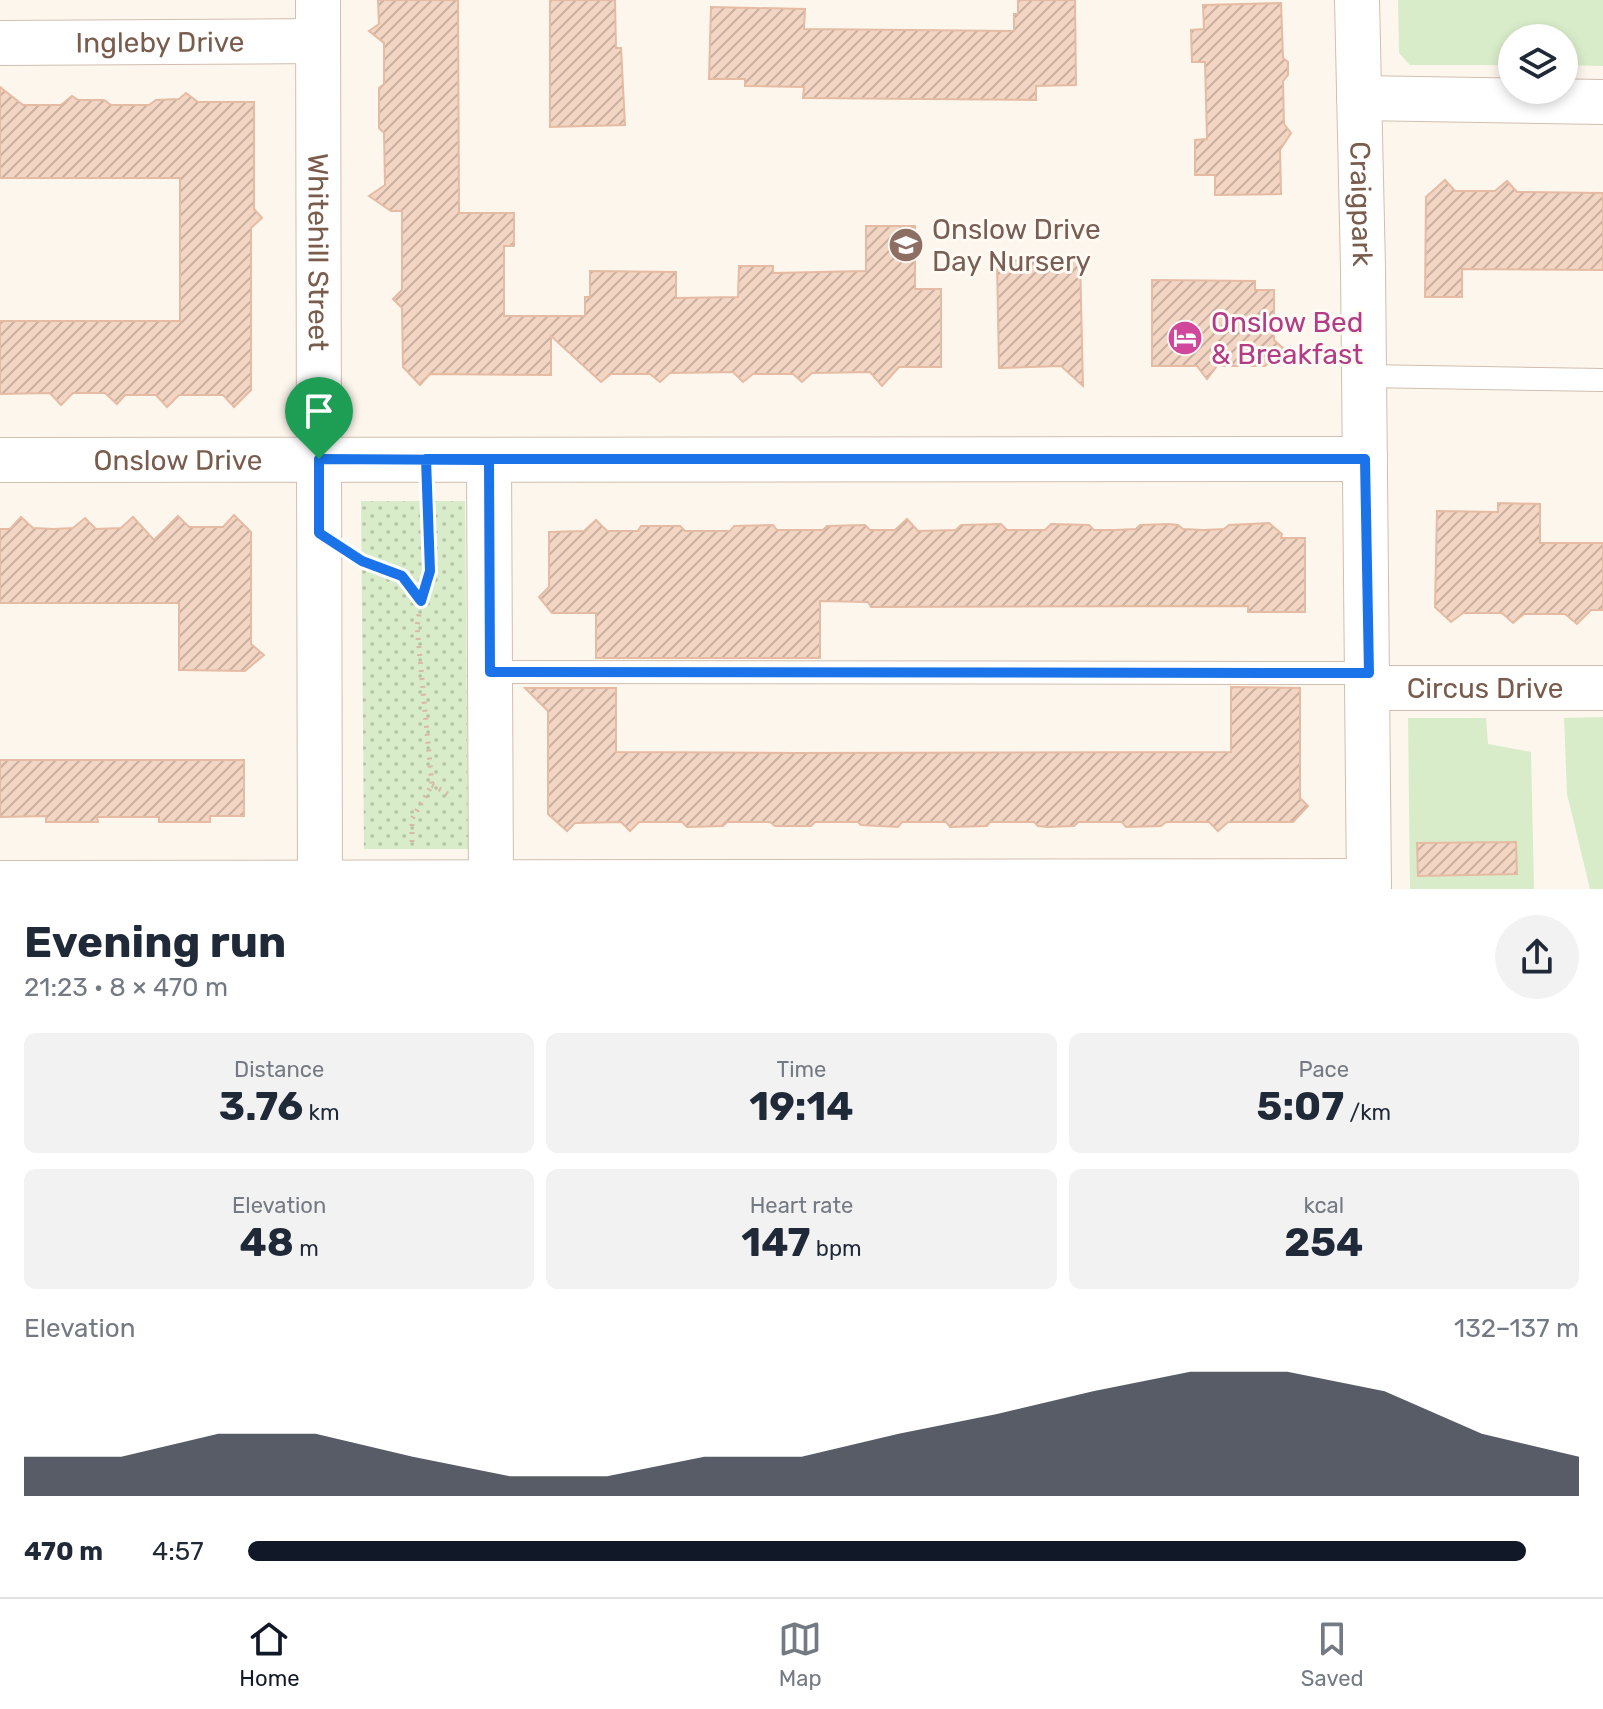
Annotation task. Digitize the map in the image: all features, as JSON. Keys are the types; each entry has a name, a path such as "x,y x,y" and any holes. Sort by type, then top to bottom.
{"street":[{"name":"Craigpark","path":"1357,0 1365,376 1369,885"},
{"name":"Ingleby Drive","path":"0,43 318,21"},
{"name":"Whitehill Street","path":"318,21 320,886"},
{"path":"1359,98 1603,102"},
{"name":"Onslow Drive","path":"0,460 1365,459"},
{"path":"489,460 491,883"},
{"name":"Circus Drive","path":"1369,680 1603,688"},
{"path":"0,883 320,886 411,883 1369,885"}],"lane":[{"path":"1365,376 1603,380"},
{"path":"490,672 1369,680"}],"path":[{"path":"411,883 412,819 432,785 417,627 430,571 426,459"},
{"path":"319,533 362,561 402,576 421,601"}],"green space":[{"path":"1398,0 1603,0 1603,66 1578,65 1578,24 1498,24 1498,65 1410,65 1399,53"},
{"path":"361,501 465,501 468,849 364,849"},
{"path":"1603,717 1603,889 1590,889 1567,794 1564,718"},
{"path":"1408,718 1486,718 1488,744 1531,752 1534,889 1410,889"}],"building":[{"path":"378,0 458,0 459,213 514,213 514,246 504,246 504,316 585,316 585,297 590,297 590,271 676,272 676,298 738,297 739,266 773,266 773,273 866,271 866,226 915,226 915,289 941,289 941,367 899,367 882,386 870,372 812,373 802,382 793,374 753,374 743,382 733,372 670,373 660,382 650,374 611,374 601,382 551,336 551,375 430,374 420,385 403,367 402,308 393,299 402,290 402,211 391,211 369,196 385,185 384,133 379,128 379,88 384,84 384,43 369,31 379,24"},
{"path":"550,0 615,0 616,48 621,48 625,125 550,127"},
{"path":"1018,0 1075,0 1076,85 1036,86 1036,100 803,98 804,87 745,86 745,79 709,79 711,7 805,9 804,29 1014,31"},
{"path":"1281,3 1283,58 1288,62 1288,75 1283,81 1284,124 1291,133 1280,150 1281,194 1215,195 1215,175 1195,175 1195,140 1207,139 1205,62 1192,62 1191,30 1204,29 1203,5"},
{"path":"0,87 23,105 61,105 72,96 78,100 104,100 111,105 149,105 156,100 179,99 186,93 198,102 254,102 254,209 262,218 251,228 251,390 234,407 223,395 179,395 167,407 156,395 125,395 117,404 105,393 73,393 61,405 50,393 0,394 0,321 180,321 180,178 0,178"},
{"path":"1445,180 1455,191 1495,191 1507,181 1517,192 1603,193 1603,270 1462,269 1462,297 1425,297 1426,197"},
{"path":"1080,259 1083,386 1061,366 999,368 997,261"},
{"path":"1152,280 1255,281 1255,290 1274,290 1274,340 1284,349 1265,366 1217,366 1207,379 1197,366 1152,366"},
{"path":"1498,503 1540,504 1540,543 1603,543 1603,610 1591,610 1577,624 1565,614 1524,614 1513,623 1502,613 1463,613 1451,622 1435,607 1437,511 1498,512"},
{"path":"234,515 251,532 251,644 264,655 245,671 179,670 179,603 0,603 0,529 10,529 21,517 33,528 53,529 73,528 85,518 96,529 121,528 133,517 154,540 178,516 189,527 223,527"},
{"path":"907,519 918,531 1001,524 1007,530 1045,530 1051,524 1089,525 1094,530 1115,530 1169,524 1183,529 1204,530 1269,523 1282,534 1281,538 1305,538 1305,612 1248,612 1248,606 871,607 868,602 820,601 820,658 596,658 596,613 552,613 539,597 549,587 549,532 584,531 596,520 607,531 638,531 641,526 680,526 685,531 730,531 734,526 773,525 777,530 823,530 827,526 865,525 870,530 895,530"},
{"path":"1231,687 1300,688 1300,798 1308,806 1293,822 1228,822 1218,831 1209,822 1166,822 1161,826 1126,827 1122,822 1078,822 1074,826 1048,827 1038,826 1034,822 990,822 987,826 950,827 946,822 902,822 898,827 861,825 858,822 775,826 770,822 727,822 723,826 687,827 682,822 639,822 630,831 621,822 575,823 567,831 548,814 548,711 525,688 616,688 616,752 793,753 1231,752"},
{"path":"0,760 244,760 244,816 210,816 210,822 159,822 159,817 97,817 98,822 46,822 46,816 0,817"},
{"path":"1516,842 1517,874 1418,876 1417,843"}],"place":[{"name":"Onslow Drive Day Nursery","path":"906,245"},
{"name":"Onslow Bed & Breakfast","path":"1185,338"}],"route":[{"path":"319,459 319,533 362,561 402,576 421,601 430,571 426,459 1365,459 1369,673 490,672 489,460 426,459 319,459"}]}
